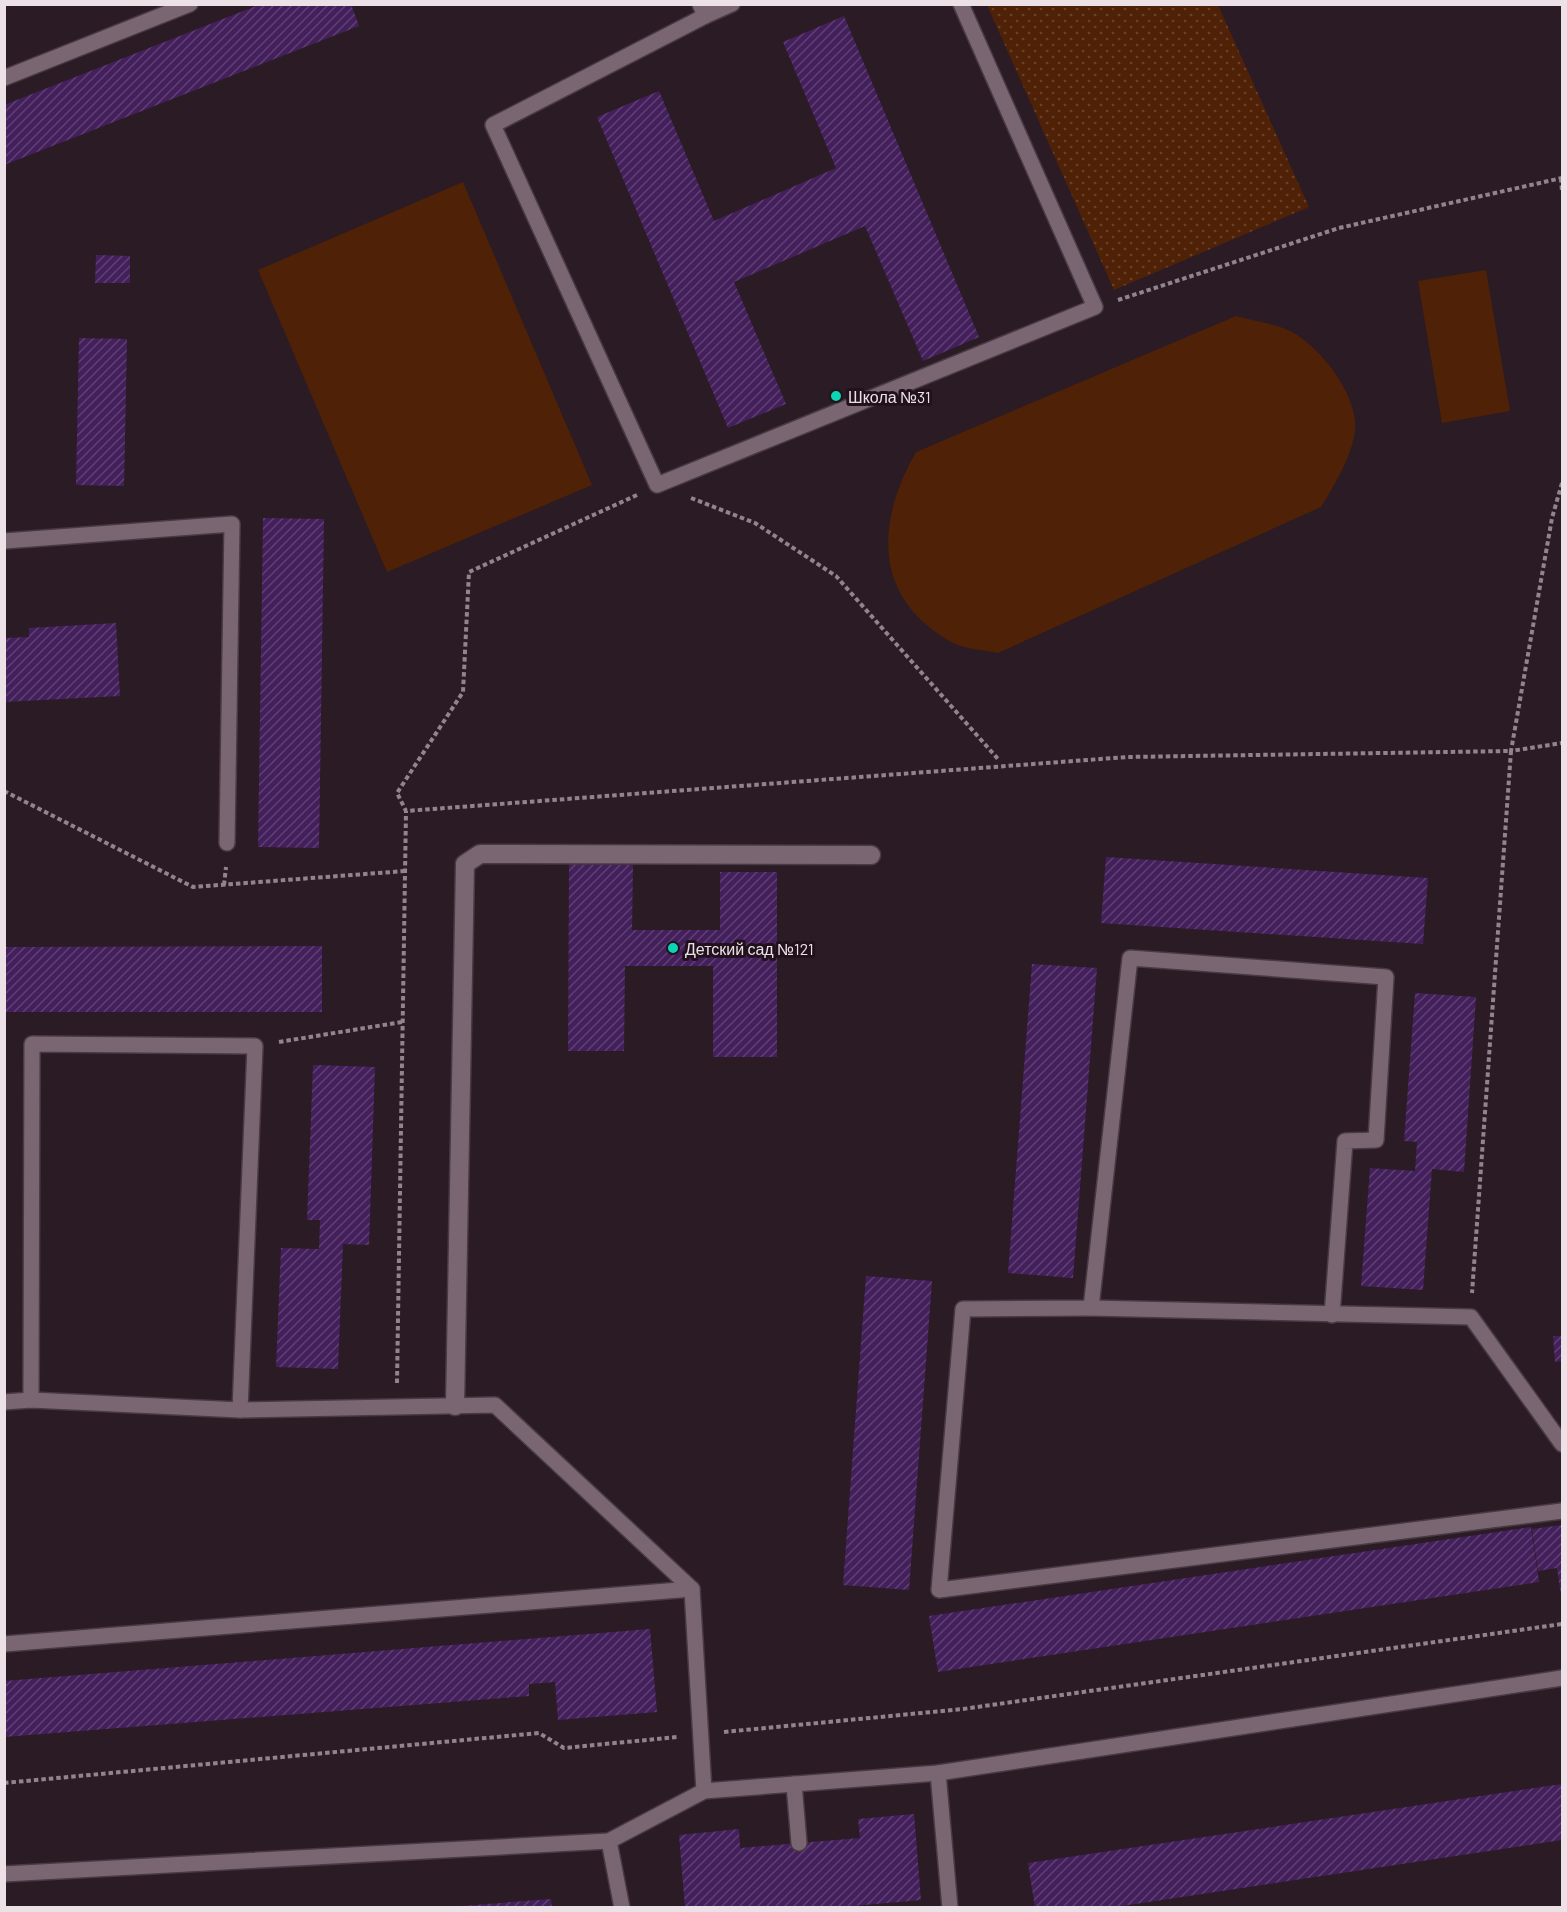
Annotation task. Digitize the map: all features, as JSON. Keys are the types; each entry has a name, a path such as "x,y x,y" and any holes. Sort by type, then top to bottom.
{"street":[{"path":"455,1406 465,864 480,854 871,855"}],"lane":[{"path":"4,78 190,4"},
{"path":"732,4 703,10 493,125 657,485 1095,307 961,4"},
{"path":"4,541 232,524 227,843"},
{"path":"1091,1308 1130,957 1386,977 1376,1140 1345,1141 1332,1315"},
{"path":"31,1400 32,1044 255,1046 240,1410"},
{"path":"1563,1444 1470,1317 1091,1308 963,1309 939,1590 1563,1511"},
{"path":"4,1402 31,1400 240,1410 495,1405 692,1589 704,1791"},
{"path":"4,1644 692,1589"},
{"path":"4,1874 609,1841 704,1791 938,1773 1563,1678"},
{"path":"938,1773 950,1908"},
{"path":"794,1784 800,1843"},
{"path":"609,1841 622,1908"}],"path":[{"path":"1095,307 1338,228 1562,178 1563,192"},
{"path":"1470,1317 1511,751 1552,518 1563,483"},
{"path":"396,1407 406,811 397,793 463,692 469,572 657,485 756,523 836,576 998,759"},
{"path":"406,811 1127,757 1511,751 1563,743"},
{"path":"4,791 193,887 405,871"},
{"path":"255,1046 403,1022"},
{"path":"4,1783 539,1733 564,1748 701,1735 963,1708 1563,1624"}],"shaded area":[{"path":"987,5 1218,5 1309,207 1114,290"},
{"path":"463,182 592,485 387,572 258,270"},
{"path":"1486,270 1510,411 1442,423 1418,281"},
{"path":"1236,316 1277,326 1302,338 1335,373 1351,403 1355,417 1353,441 1342,470 1321,507 998,653 953,643 927,625 908,605 895,582 889,558 889,532 893,506 916,452"}],"building":[{"path":"261,4 351,4 359,26 4,165 4,105"},
{"path":"844,16 979,337 923,361 865,226 734,282 786,404 728,428 597,117 659,91 714,221 836,168 783,42"},
{"path":"96,255 130,256 130,283 95,283"},
{"path":"79,338 127,339 124,486 76,485"},
{"path":"263,518 324,519 319,848 258,847"},
{"path":"116,623 120,696 4,702 4,638 29,637 29,628"},
{"path":"1106,857 1428,878 1423,944 1101,923"},
{"name":"Детский сад №121","path":"569,864 633,865 632,930 720,930 720,872 777,872 777,1057 713,1057 713,966 625,966 624,1051 568,1051"},
{"path":"322,946 322,1012 4,1012 4,947"},
{"path":"1032,964 1097,968 1073,1278 1008,1273"},
{"path":"1415,993 1476,997 1464,1172 1432,1169 1423,1290 1361,1286 1370,1168 1415,1171 1417,1142 1404,1141"},
{"path":"313,1065 375,1067 369,1245 343,1244 338,1369 276,1367 281,1248 319,1249 320,1220 307,1220"},
{"path":"866,1276 932,1281 909,1590 843,1585"},
{"path":"1553,1336 1562,1336 1562,1361 1555,1362"},
{"path":"1562,1525 1561,1595 1557,1568 1538,1571 1532,1529"},
{"path":"1531,1527 1539,1582 938,1672 929,1616"},
{"path":"650,1629 657,1712 558,1720 555,1682 529,1684 529,1696 4,1737 4,1681"},
{"path":"1562,1784 1562,1840 1109,1908 1035,1908 1028,1863"},
{"path":"914,1814 921,1900 831,1908 685,1908 679,1835 739,1829 740,1848 860,1838 858,1819"},
{"path":"551,1899 552,1908 461,1908 461,1906"}],"place":[{"name":"Школа №31","path":"836,396"},
{"name":"Детский сад №121","path":"673,948"}]}
